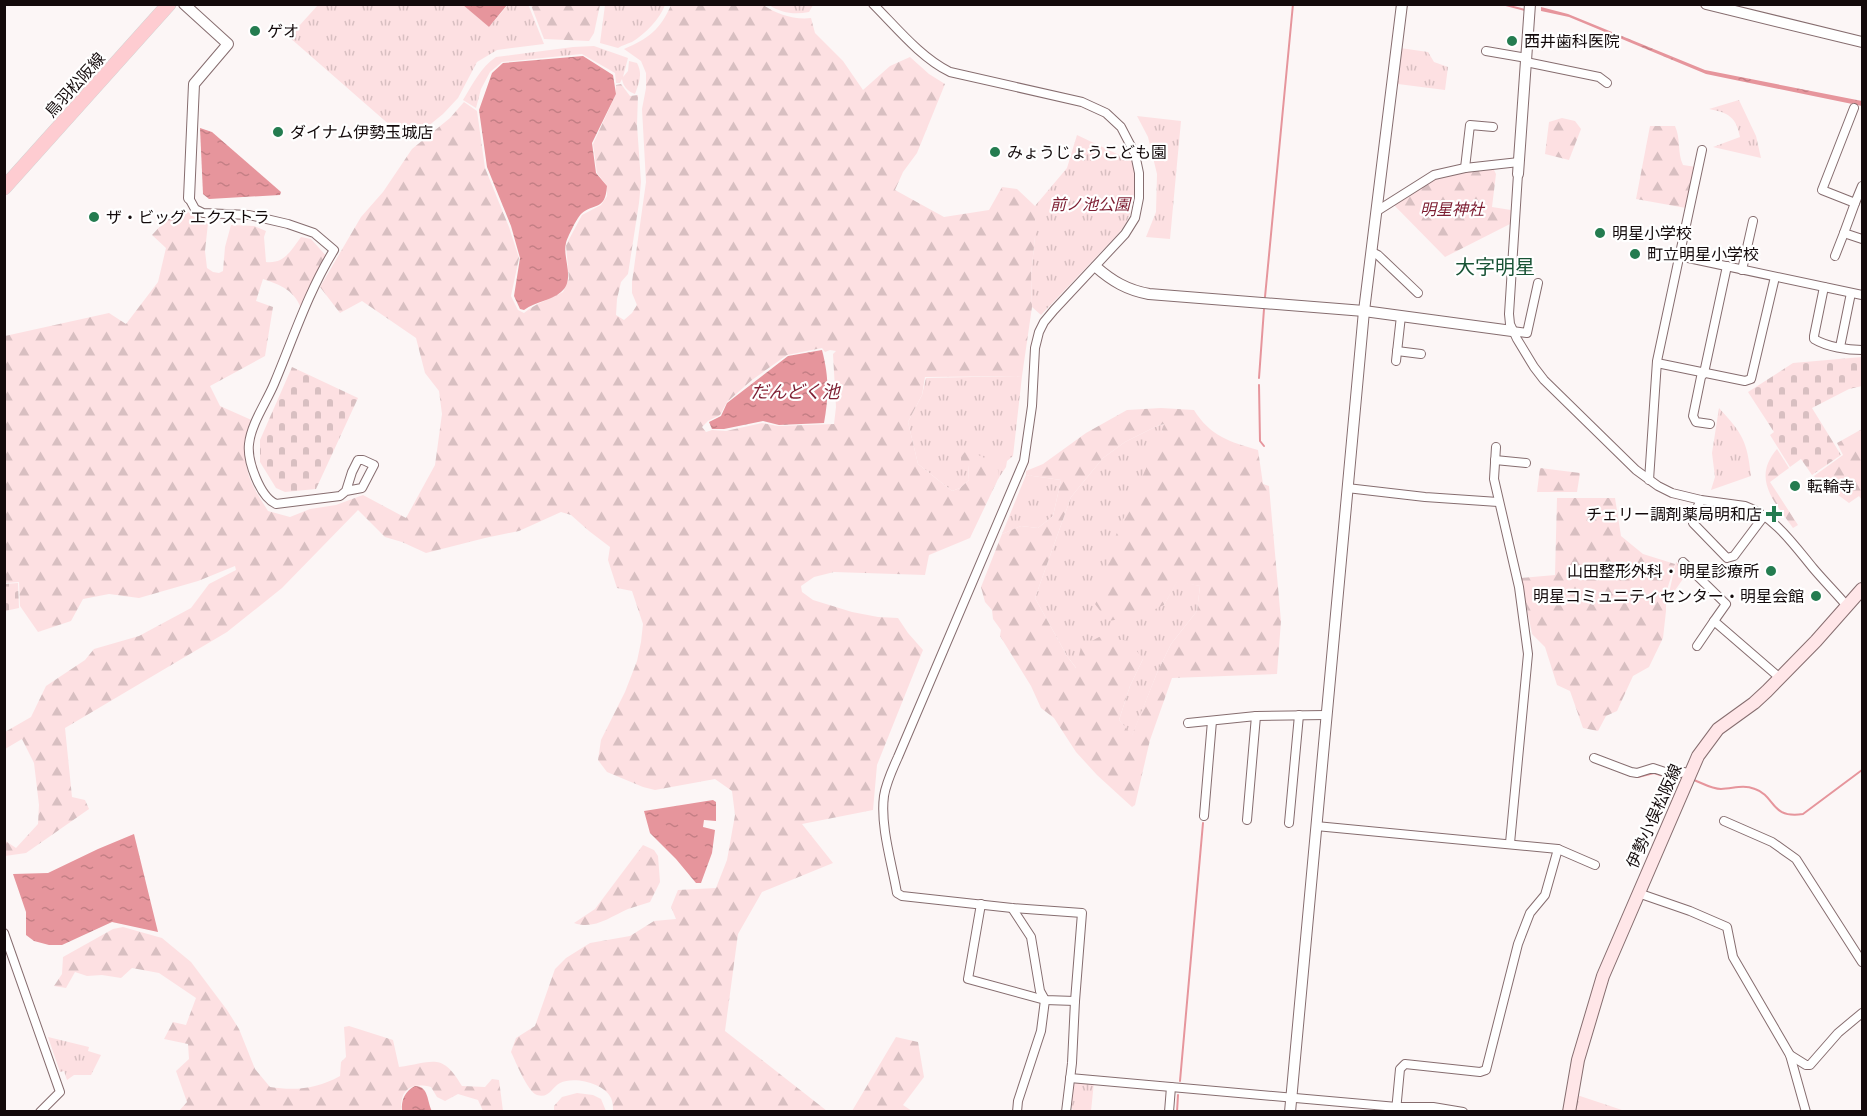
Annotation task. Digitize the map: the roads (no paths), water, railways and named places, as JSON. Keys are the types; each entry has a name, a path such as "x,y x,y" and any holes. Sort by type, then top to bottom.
{"main road":[{"name":"鳥羽松阪線","path":"4,188 169,4"},
{"name":"伊勢小俣松阪線","path":"1569,1112 1578,1060 1603,976 1698,756 1718,729 1754,703 1780,678 1863,589"}],"street":[{"path":"184,4 228,44 194,84 190,203 202,213 257,216 306,229 318,235 334,250 316,281 251,435 249,457 251,467 274,504 340,496 346,491"},
{"path":"873,4 939,67 950,72 1082,102 1106,114 1121,127 1132,144 1138,163 1140,187 1138,209 1125,234 1054,310 1039,332 1034,357 1029,432 1022,469 902,747 884,795 883,813 897,893 909,897 1012,909 1082,913 1066,1112"},
{"path":"1290,1112 1364,311 1402,4"},
{"path":"1530,4 1509,302 1509,320 1512,330 1544,380 1636,470 1672,493 1701,500 1745,506 1764,516 1782,531 1847,606"},
{"path":"1706,4 1863,42"},
{"path":"1486,51 1599,77 1607,83"},
{"path":"1854,108 1822,190 1855,204"},
{"path":"1465,168 1470,125 1493,127"},
{"path":"1649,480 1657,363 1702,150"},
{"path":"1377,211 1434,175 1465,168 1519,162"},
{"path":"1835,256 1863,186"},
{"path":"1742,270 1753,221"},
{"path":"1844,233 1863,239"},
{"path":"1371,252 1378,255 1418,294"},
{"path":"1679,256 1863,295"},
{"path":"1710,424 1696,422 1693,416 1727,266"},
{"path":"1096,267 1119,284 1143,293 1364,311 1527,333 1538,283"},
{"path":"1657,363 1745,381 1751,379 1775,277"},
{"path":"1824,287 1814,339 1853,350 1863,350"},
{"path":"1840,347 1851,293"},
{"path":"1401,316 1396,356 1421,354"},
{"path":"1496,447 1494,478 1519,587 1528,654 1510,843"},
{"path":"1495,460 1526,463"},
{"path":"1347,488 1498,502"},
{"path":"1701,500 1693,523 1727,558 1734,556 1764,516"},
{"path":"1683,562 1726,604 1697,646"},
{"path":"1714,621 1780,678"},
{"path":"1289,823 1299,715"},
{"path":"1188,723 1256,716 1326,715"},
{"path":"1247,820 1256,716"},
{"path":"1204,816 1212,721"},
{"path":"1594,758 1636,773 1653,768 1674,775 1684,772 1690,774"},
{"path":"1724,821 1772,842 1796,858 1863,962"},
{"path":"1316,826 1558,849 1595,865"},
{"path":"1397,1109 1400,1069 1405,1064 1480,1072 1486,1070 1518,944 1530,913 1545,895 1558,849"},
{"path":"1638,893 1727,927 1733,957 1790,1055 1806,1112"},
{"path":"981,904 968,979 1045,1000 1075,1001"},
{"path":"1012,909 1031,937 1040,992 1045,1000 1041,1031 1018,1101 1017,1112"},
{"path":"4,933 60,1092 40,1112"},
{"path":"1790,1055 1810,1065 1838,1033 1863,1012"},
{"path":"1070,1078 1291,1097 1397,1109 1433,1107 1463,1112"},
{"path":"1169,1112 1171,1087"}],"water":[{"path":"463,5 507,5 489,27"},
{"path":"1541,7 1568,14 1705,70 1862,101 1862,106 1706,74 1569,17 1541,11"},
{"path":"583,56 613,75 616,94 592,143 596,173 607,186 606,194 601,203 581,214 568,237 565,249 568,281 565,287 557,295 524,310 520,309 514,296 520,258 511,226 487,167 479,110 492,73 503,63"},
{"path":"200,128 212,132 281,192 280,195 209,199 203,194"},
{"name":"だんどく池","path":"822,350 828,386 824,423 779,425 763,421 724,429 712,429 709,422 721,416 727,403 788,356"},
{"path":"713,800 716,802 716,821 704,820 703,827 715,830 712,853 701,883 696,883 650,833 644,811"},
{"path":"134,834 158,932 112,922 62,945 49,945 34,941 26,935 26,912 13,874 48,873"},
{"path":"415,1086 423,1089 432,1111 402,1111 404,1096"}],"waterway":[{"path":"1265,297 1293,4"},
{"path":"1502,4 1525,10"},
{"path":"1259,378 1264,309"},
{"path":"1259,385 1260,441 1264,446"},
{"path":"1694,780 1718,789 1742,787 1755,789 1762,792 1779,810 1792,815 1803,814 1862,770"},
{"path":"1638,777 1654,773 1676,780 1680,777"},
{"path":"1180,1081 1203,823"},
{"path":"1177,1112 1178,1095"}],"place":[{"name":"ゲオ","path":"255,31"},
{"name":"西井歯科医院","path":"1512,41"},
{"name":"ダイナム伊勢玉城店","path":"278,132"},
{"name":"みょうじょうこども園","path":"995,152"},
{"name":"ザ・ビッグ エクストラ","path":"94,217"},
{"name":"明星小学校","path":"1600,233"},
{"name":"町立明星小学校","path":"1635,254"},
{"name":"転輪寺","path":"1795,486"},
{"name":"チェリー調剤薬局明和店","path":"1774,514"},
{"name":"山田整形外科・明星診療所","path":"1771,571"},
{"name":"明星コミュニティセンター・明星会館","path":"1816,596"}],"district":[{"name":"大字明星","path":"1495,267"}],"park label":[{"name":"前ノ池公園","path":"1090,204"},
{"name":"明星神社","path":"1452,209"}]}
